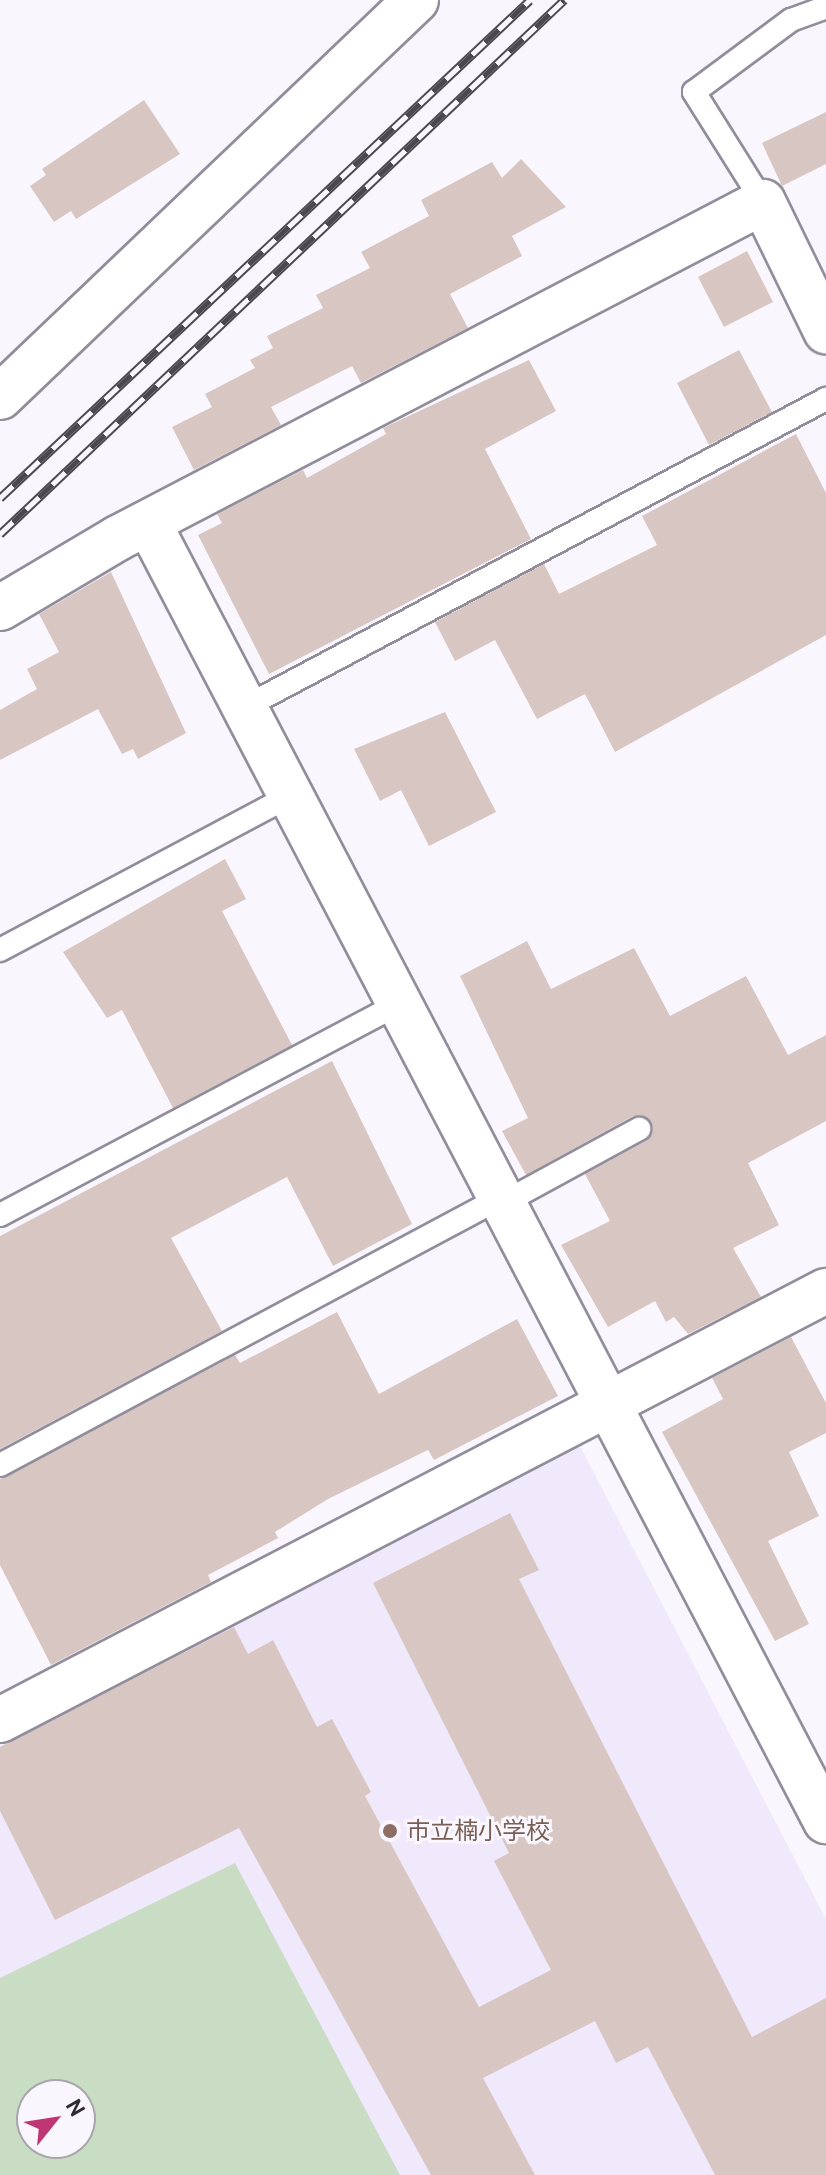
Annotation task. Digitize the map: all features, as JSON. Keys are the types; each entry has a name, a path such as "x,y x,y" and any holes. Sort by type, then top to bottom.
{"street":[{"path":"0,397 416,0"},
{"path":"0,608 763,202 814,273 826,331"},
{"path":"150,526 824,1812"},
{"path":"0,1720 826,1291"}],"lane":[{"path":"763,202 694,92 791,20 807,0"},
{"path":"791,20 826,7"},
{"path":"245,707 826,399"},
{"path":"0,950 291,795"},
{"path":"0,1215 401,1003"},
{"path":"0,1465 639,1129"}],"shaded area":[{"name":"市立楠小学校","path":"562,1443 581,1448 826,1919 826,2175 0,2175 0,1743"}],"green space":[{"path":"235,1863 400,2175 0,2175 0,1978"}],"building":[{"path":"144,100 180,154 76,219 71,211 54,222 30,186 46,175 42,169"},
{"path":"826,112 826,164 782,186 762,143"},
{"path":"521,159 566,207 512,236 522,256 450,294 468,328 361,383 352,366 271,407 281,425 194,470 172,427 212,407 205,394 255,368 250,360 273,348 267,336 323,308 316,295 370,268 361,252 429,216 421,200 492,162 502,178"},
{"path":"747,251 773,302 724,327 698,277"},
{"path":"739,350 772,412 709,445 677,383"},
{"path":"529,360 556,411 485,449 531,539 269,674 198,535 222,523 217,514 303,470 307,478 386,434 383,428"},
{"path":"796,434 826,493 826,635 615,752 585,694 537,719 495,640 455,661 435,622 544,564 559,594 657,545 642,516"},
{"path":"111,572 186,733 138,759 133,749 122,754 98,709 0,760 0,710 37,689 27,669 59,652 39,614"},
{"path":"445,712 496,812 429,846 401,790 380,801 354,749"},
{"path":"225,859 246,899 222,911 292,1045 173,1108 122,1010 107,1018 63,952"},
{"path":"527,941 551,989 634,948 670,1016 746,976 788,1055 826,1035 826,1121 748,1163 779,1225 733,1248 761,1297 688,1334 674,1317 666,1322 655,1301 608,1327 561,1245 610,1221 585,1174 646,1141 653,1129 647,1118 633,1116 526,1175 502,1131 528,1118 460,976"},
{"path":"332,1061 412,1224 333,1266 287,1177 171,1238 222,1331 0,1449 0,1236"},
{"path":"337,1312 379,1394 517,1319 558,1396 434,1460 428,1450 328,1499 275,1532 278,1538 208,1575 211,1582 51,1665 0,1565 0,1479 235,1355 240,1363"},
{"path":"791,1337 826,1403 826,1433 789,1452 819,1516 768,1541 809,1624 775,1641 662,1432 723,1399 712,1378"},
{"path":"510,1513 539,1570 519,1579 752,2037 826,1998 826,2175 715,2175 648,2047 616,2063 595,2021 483,2078 535,2175 431,2175 239,1828 55,1920 0,1811 0,1747 234,1627 248,1654 273,1640 317,1727 332,1719 371,1792 365,1796 479,2007 551,1970 494,1861 509,1853 373,1583"}],"railway":[{"path":"0,498 530,0"},
{"path":"0,534 564,0"}],"place":[{"name":"市立楠小学校","path":"390,1831"}]}
